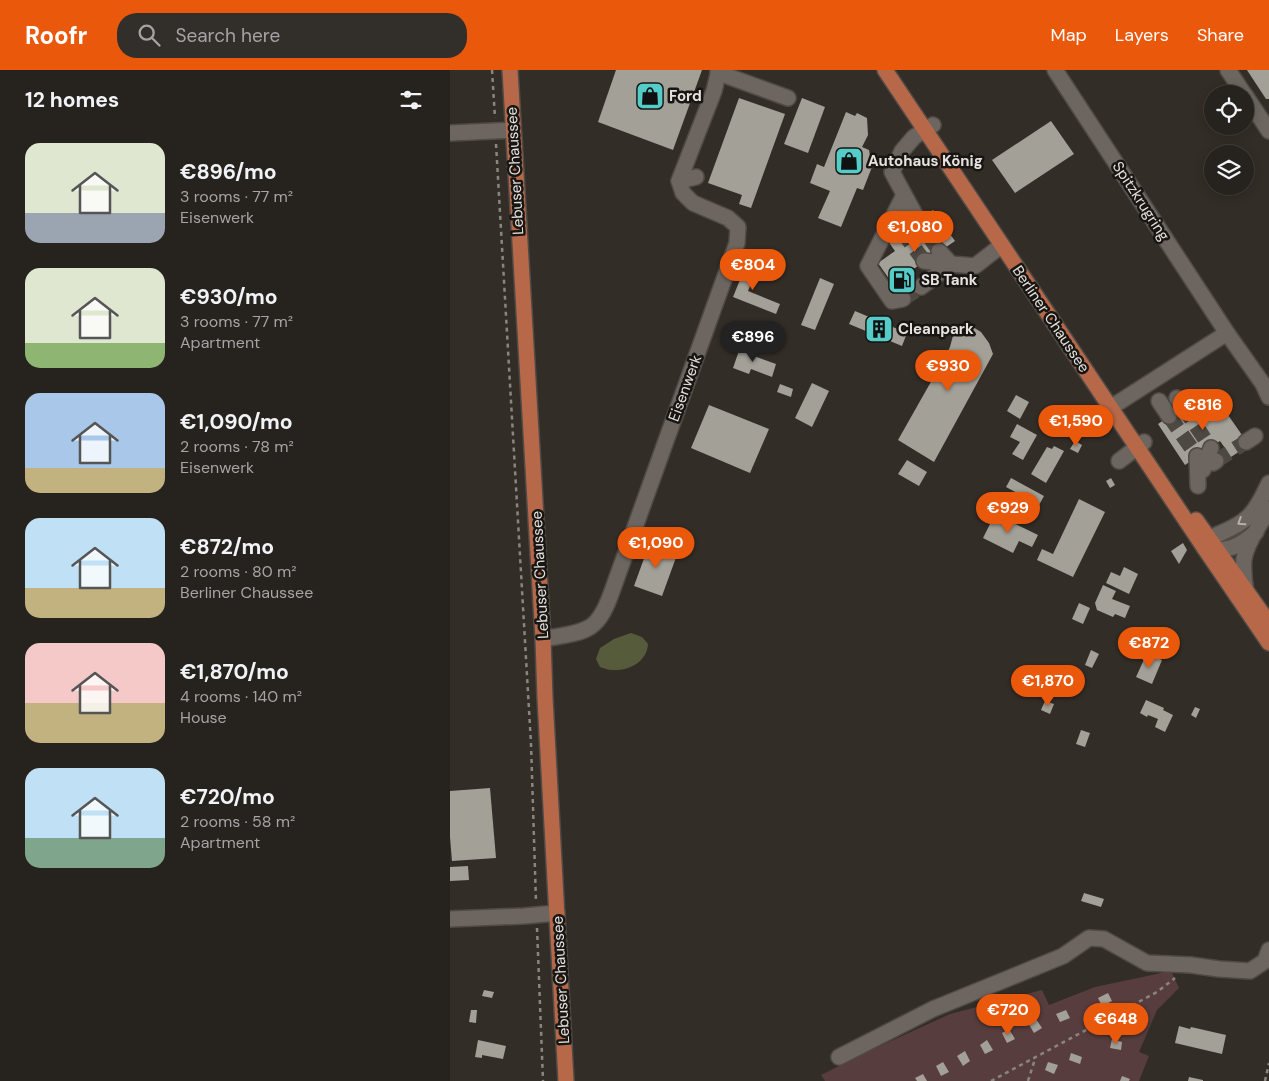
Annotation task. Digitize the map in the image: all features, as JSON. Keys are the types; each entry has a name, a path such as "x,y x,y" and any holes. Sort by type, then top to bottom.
{"main road":[{"name":"Lebuser Chaussee","path":"510,70 544,639 545,698 566,1081"},
{"name":"Berliner Chaussee","path":"885,70 929,127 1140,444 1211,546 1269,623"},
{"name":"Berliner Chaussee","path":"897,70 929,127 1002,245 1114,405"},
{"name":"Berliner Chaussee","path":"1211,546 1269,643"}],"street":[{"name":"Spitzkrugring","path":"1055,70 1227,333 1267,389"},
{"path":"1228,70 1238,85"},
{"path":"679,181 714,91 719,71 730,78 788,98"},
{"path":"1254,109 1269,131"},
{"path":"918,220 892,172 902,150 914,136 929,127"},
{"path":"450,133 513,130"},
{"path":"679,181 696,177"},
{"name":"Eisenwerk","path":"544,639 574,633 590,627 604,611 612,594 737,243 738,228 728,218 693,203 683,193 679,181"},
{"path":"902,231 906,197"},
{"path":"903,299 892,301 868,266 906,197"},
{"path":"924,262 975,266 1002,245"},
{"path":"939,251 951,264"},
{"path":"920,287 951,264"},
{"path":"1114,405 1227,333"},
{"path":"1159,401 1169,416"},
{"path":"1118,461 1140,444"},
{"path":"1211,546 1247,518 1257,506 1269,483"},
{"path":"1246,591 1243,574 1244,557 1248,546 1269,510"},
{"path":"1211,546 1233,547 1244,542 1256,532"},
{"path":"450,919 556,913"},
{"path":"839,1057 933,1009 1063,956 1089,938 1104,940 1147,963 1191,965 1218,969 1250,971 1265,961 1269,950"}],"path":[{"path":"492,70 530,734 543,1081"},
{"path":"992,1081 1157,992 1191,965"},
{"path":"1028,1081 1036,1057"},
{"path":"1265,1081 1269,1063"}],"shaded area":[{"path":"631,633 642,637 648,644 641,660 625,669 610,670 600,667 596,659 600,648 614,639"},
{"path":"1171,971 1179,988 1157,1010 1139,1052 1149,1056 1139,1081 825,1081 821,1075 950,1014 1042,990 1049,1005 1095,987"}],"building":[{"name":"Ford","path":"616,70 702,70 673,150 598,122"},
{"path":"1247,70 1269,70 1269,99 1266,99"},
{"path":"739,98 785,114 751,208 739,204 742,195 708,183"},
{"path":"802,98 825,107 808,153 784,144"},
{"path":"846,112 855,116 857,113 867,118 868,135 862,147 869,150 872,167 863,190 857,188 841,227 818,218 830,191 810,183 817,164 824,167"},
{"path":"1051,121 1074,154 1015,193 992,160"},
{"path":"933,210 955,241 909,272 923,291 906,303 878,263 895,251 888,241"},
{"path":"756,257 761,259 748,291 780,304 776,314 733,297 746,265 752,268"},
{"path":"820,278 834,284 815,330 801,325"},
{"name":"Cleanpark","path":"855,311 907,333 902,346 849,324"},
{"path":"956,324 965,324 981,332 989,343 993,354 934,462 898,440 950,347"},
{"path":"741,345 756,351 754,356 776,364 772,377 751,369 749,374 733,368"},
{"path":"812,383 829,391 812,427 795,418"},
{"path":"780,384 793,389 791,397 777,392"},
{"path":"1016,395 1029,402 1020,419 1007,411"},
{"path":"1214,395 1249,445 1219,465 1213,456 1225,448 1220,441 1185,465 1158,424 1192,401 1196,407"},
{"path":"709,405 769,429 750,473 691,448"},
{"path":"1017,424 1037,435 1023,460 1012,454 1020,442 1010,437"},
{"path":"1075,441 1082,445 1078,453 1070,449"},
{"path":"1054,446 1064,451 1046,483 1031,474 1047,447 1052,449"},
{"path":"907,460 927,472 919,486 898,474"},
{"path":"1011,478 1044,496 1039,505 1006,487"},
{"path":"1111,478 1115,485 1110,488 1106,481"},
{"path":"1079,499 1105,512 1073,577 1037,560 1042,549 1053,554"},
{"path":"995,514 1038,535 1032,547 1019,541 1013,553 983,538"},
{"path":"650,542 678,552 662,596 634,586"},
{"path":"1183,543 1187,550 1179,564 1171,551"},
{"path":"1124,567 1138,574 1129,594 1106,583 1111,572 1120,576"},
{"path":"1103,585 1116,591 1112,599 1130,606 1125,618 1115,614 1113,617 1097,610 1095,603"},
{"path":"1079,603 1090,608 1083,624 1072,619"},
{"path":"1091,650 1099,654 1092,668 1085,665"},
{"path":"1147,653 1162,660 1152,684 1136,677"},
{"path":"1052,675 1066,682 1058,696 1045,690"},
{"path":"1146,700 1164,708 1163,710 1173,715 1165,732 1155,727 1158,719 1148,715 1147,717 1140,713"},
{"path":"1045,701 1054,704 1050,714 1041,710"},
{"path":"1195,707 1200,709 1196,718 1191,715"},
{"path":"1081,730 1090,733 1085,747 1076,744"},
{"path":"490,788 496,858 452,861 450,791"},
{"path":"468,866 469,880 450,881 450,867"},
{"path":"1084,893 1104,899 1101,907 1081,901"},
{"path":"484,990 494,992 492,998 482,996"},
{"path":"1108,993 1112,1001 1102,1006 1098,998"},
{"path":"471,1010 477,1010 476,1023 469,1022"},
{"path":"1066,1010 1070,1018 1060,1022 1056,1014"},
{"path":"1036,1019 1042,1028 1034,1033 1028,1023"},
{"path":"1179,1026 1226,1035 1222,1054 1175,1043"},
{"path":"1009,1029 1015,1039 1007,1043 1002,1033"},
{"path":"1112,1039 1122,1042 1121,1050 1110,1048"},
{"path":"478,1040 506,1046 503,1059 482,1055 482,1058 475,1057"},
{"path":"987,1040 993,1050 985,1054 980,1045"},
{"path":"965,1051 970,1061 963,1066 957,1056"},
{"path":"1071,1053 1082,1057 1080,1064 1069,1060"},
{"path":"943,1062 949,1072 941,1076 936,1066"},
{"path":"1048,1062 1058,1065 1054,1074 1045,1070"},
{"path":"923,1074 927,1081 917,1081 915,1078"},
{"path":"1122,1076 1130,1079 1129,1081 1120,1081"},
{"path":"1189,1077 1203,1080 1203,1081 1188,1081"}],"tunnel":[{"path":"918,220 939,251"},
{"path":"902,231 924,261"},
{"path":"903,299 921,287"},
{"path":"1183,407 1211,448"},
{"path":"1169,416 1197,456"},
{"path":"1216,461 1246,442"}],"place":[{"name":"Ford","path":"650,96"},
{"name":"Autohaus König","path":"849,161"},
{"name":"SB Tank","path":"902,280"},
{"name":"Cleanpark","path":"879,329"}]}
